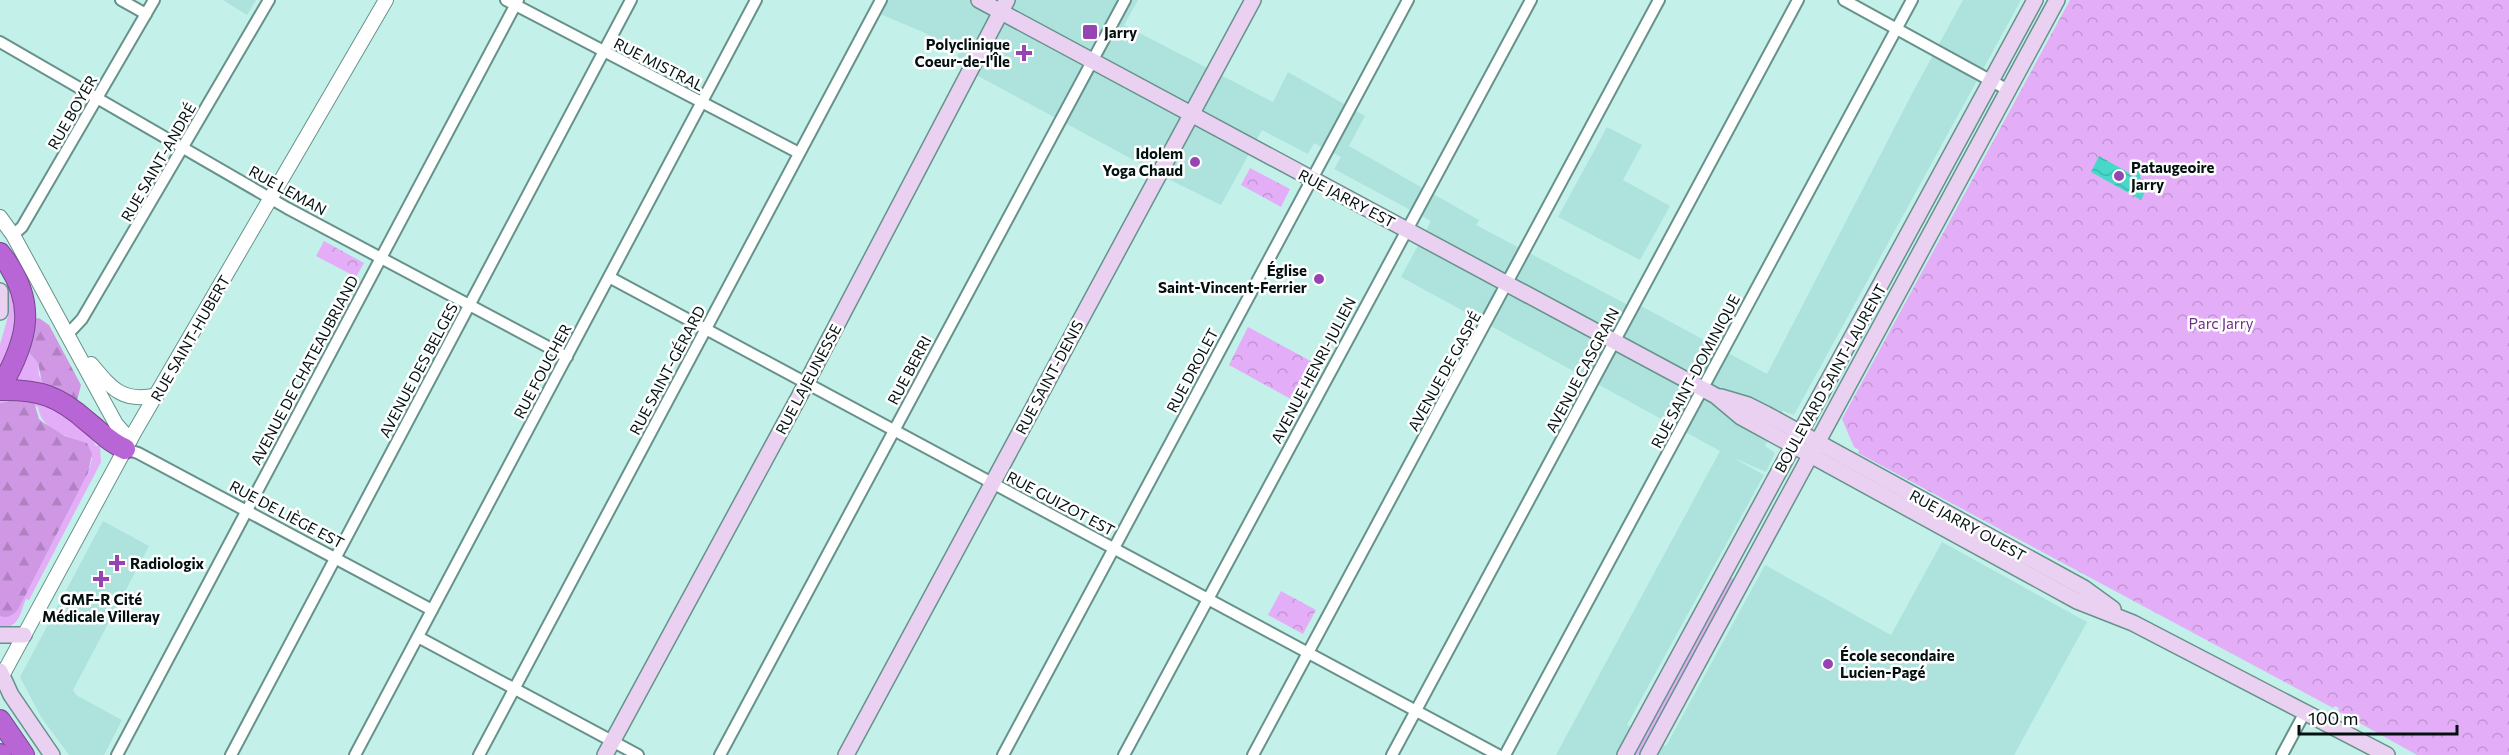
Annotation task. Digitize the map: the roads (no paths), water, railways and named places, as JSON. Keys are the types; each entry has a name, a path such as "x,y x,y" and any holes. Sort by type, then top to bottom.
{"highway":[{"path":"0,253 13,269 21,288 26,321 19,356 0,389 28,389 48,395 80,414 107,441 128,444"},
{"path":"0,720 24,755"}],"main road":[{"name":"RUE JARRY EST","path":"979,0 1004,6 1092,61 1614,342 1709,392 1748,405 1796,439"},
{"name":"RUE SAINT-DENIS","path":"846,755 1252,0"},
{"name":"BOULEVARD SAINT-LAURENT","path":"1625,755 2035,0"},
{"name":"BOULEVARD SAINT-LAURENT","path":"1648,755 2057,0"},
{"name":"RUE LAJEUNESSE","path":"609,748 807,383 1004,6"},
{"path":"0,291 0,312"},
{"name":"RUE JARRY OUEST","path":"1796,439 2084,588 2133,623 2387,755"},
{"path":"0,635 24,635"},
{"path":"1,676 11,695 52,755"}],"street":[{"path":"121,0 146,14"},
{"name":"RUE BOYER","path":"13,235 22,226 154,0"},
{"name":"RUE SAINT-ANDRÉ","path":"67,335 82,319 269,0"},
{"name":"RUE SAINT-HUBERT","path":"1,676 128,444 386,0"},
{"name":"AVENUE DES BELGES","path":"231,755 631,0"},
{"name":"RUE FOUCHER","path":"355,755 756,0"},
{"name":"RUE SAINT-GÉRARD","path":"479,755 881,0"},
{"name":"RUE BERRI","path":"720,755 1125,0"},
{"name":"RUE DROLET","path":"1003,755 1408,0"},
{"name":"AVENUE HENRI-JULIEN","path":"1124,755 1531,0"},
{"name":"AVENUE DE GASPÉ","path":"1253,755 1659,0"},
{"name":"AVENUE CASGRAIN","path":"1392,755 1798,0"},
{"path":"1844,0 2008,90"},
{"name":"RUE SAINT-DOMINIQUE","path":"1505,755 1709,392 1912,0"},
{"name":"RUE MISTRAL","path":"513,2 603,52 799,153"},
{"name":"AVENUE DE CHATEAUBRIAND","path":"117,755 381,258 513,2"},
{"name":"RUE LEMAN","path":"0,42 271,199 567,357"},
{"name":"RUE DE LIÈGE EST","path":"0,217 13,235 128,444 138,453 432,610"},
{"name":"RUE GUIZOT EST","path":"609,277 1498,755"},
{"path":"67,335 104,379 123,394 136,399 156,395"},
{"path":"418,637 514,689 609,748 638,755"},
{"path":"2282,755 2305,712"}],"water":[{"name":"Pataugeoire Jarry","path":"2099,156 2131,174 2136,167 2142,167 2140,178 2149,183 2141,200 2091,172"}],"place":[{"name":"Jarry","path":"1090,32"},
{"name":"Polyclinique Coeur-de-l'Île","path":"1024,53"},
{"name":"Idolem Yoga Chaud","path":"1195,162"},
{"name":"Pataugeoire Jarry","path":"2119,176"},
{"name":"Église Saint-Vincent-Ferrier","path":"1319,279"},
{"name":"Radiologix","path":"117,563"},
{"name":"GMF-R Cité Médicale Villeray","path":"101,579"},
{"name":"École secondaire Lucien-Pagé","path":"1828,664"}],"park label":[{"name":"Parc Jarry","path":"2221,323"}]}
